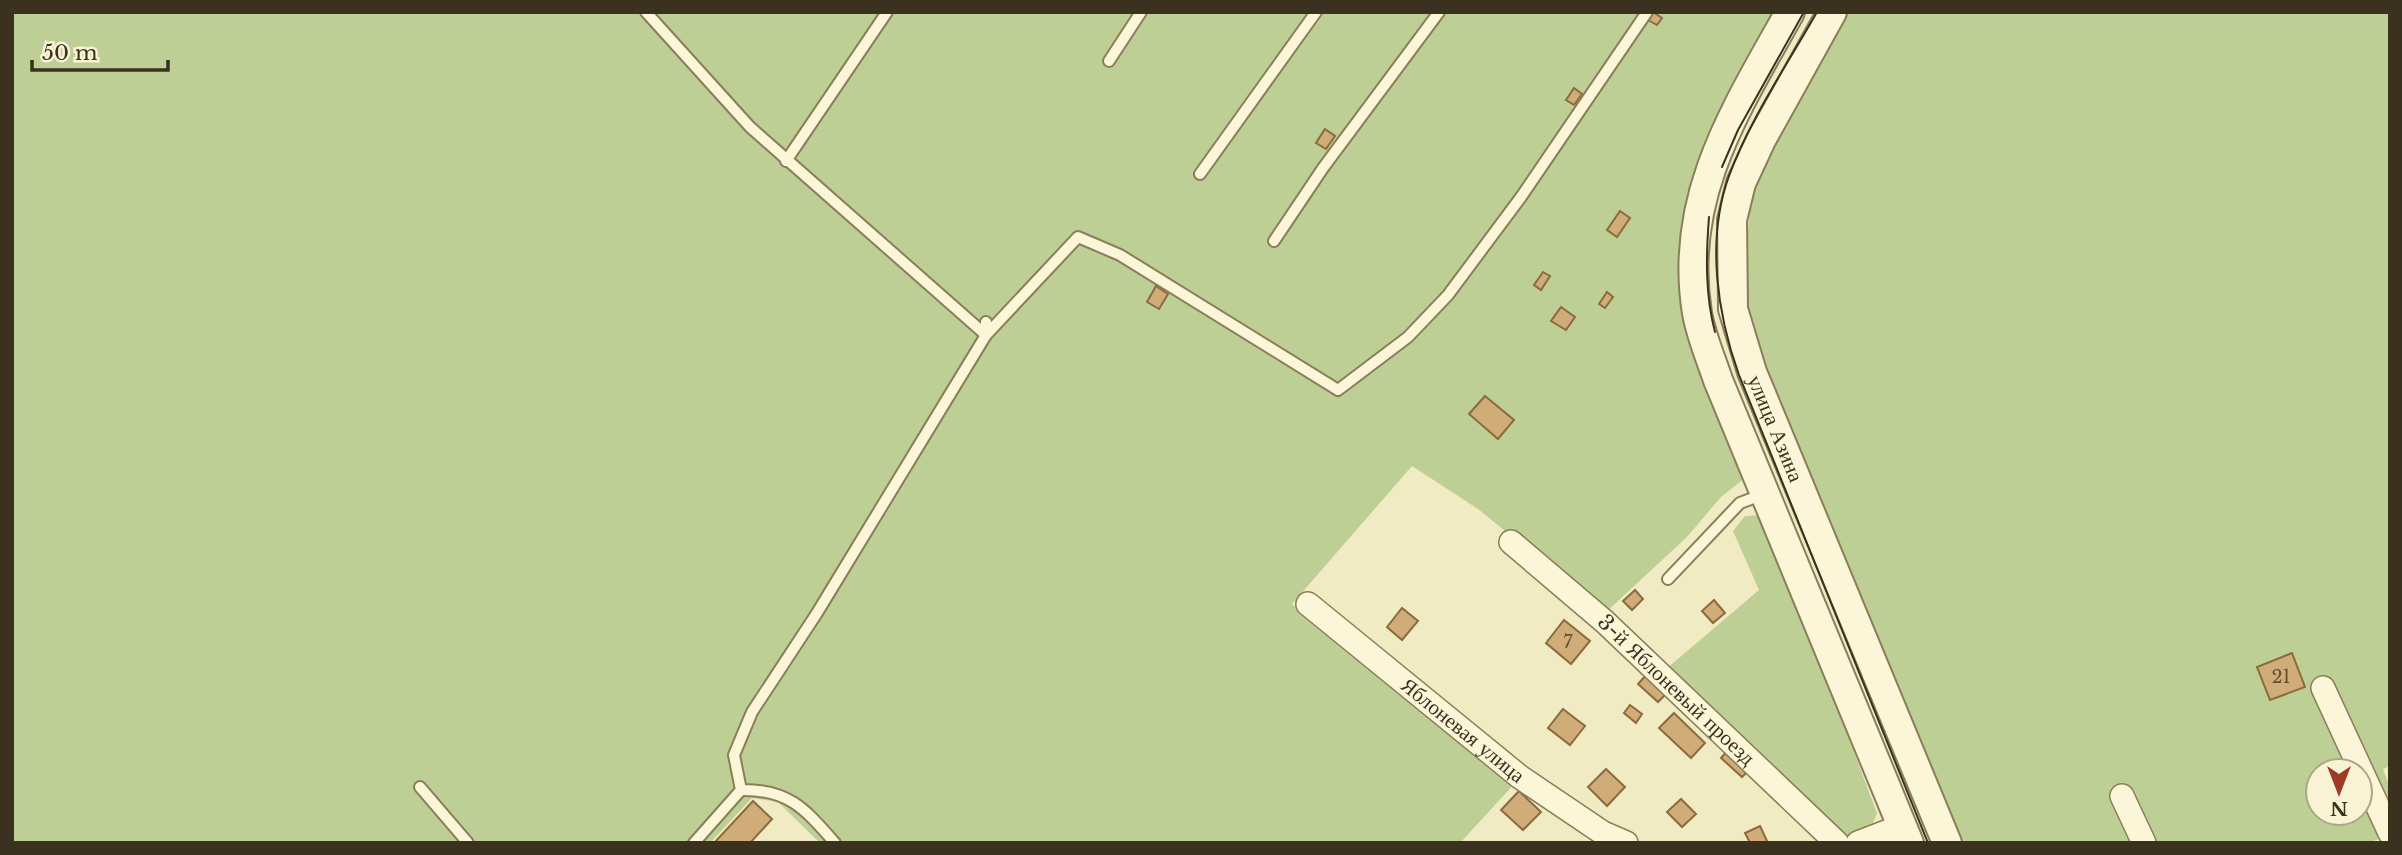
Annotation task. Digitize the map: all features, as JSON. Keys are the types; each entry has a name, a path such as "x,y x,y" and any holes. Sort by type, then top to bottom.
{"street":[{"name":"улица Азина","path":"1790,12 1729,121 1707,173 1698,215 1695,263 1698,314 1708,350 1905,834"},
{"name":"улица Азина","path":"1832,12 1761,140 1741,183 1732,220 1733,309 1752,372 1947,843"},
{"name":"3-й Яблоневый проезд","path":"1511,542 1605,622 1837,843"},
{"name":"Яблоневая улица","path":"1308,604 1520,777 1603,833 1626,843"},
{"path":"2323,688 2390,832"},
{"path":"2122,796 2144,843"},
{"path":"1858,843 1905,834"}],"lane":[{"path":"646,12 750,127 986,335"},
{"path":"786,161 887,12"},
{"path":"1109,61 1141,12"},
{"path":"1200,174 1316,12"},
{"path":"1273,241 1323,168 1439,12"},
{"path":"741,790 734,755 752,712 817,613 986,335 1078,237 1120,256 1338,390 1408,337 1448,295 1521,197 1647,12"},
{"path":"986,323 986,335"},
{"path":"1668,579 1740,503 1766,493"},
{"path":"421,787 468,843"},
{"path":"694,843 741,790 760,789 787,796 835,843"}],"green space":[{"path":"12,12 1776,12 1689,216 1746,477 1721,497 1687,537 1605,613 1478,509 1412,466 1292,604 1517,781 1460,843 820,843 778,802 752,798 710,843 12,843"},
{"path":"1842,12 2390,12 2390,766 2383,769 2390,788 2390,835 2368,843 1963,843 1757,364 1746,307 1745,261 1752,188"},
{"path":"1764,515 1877,813 1871,828 1856,837 1840,834 1666,669 1759,590 1733,531 1745,516"}],"building":[{"path":"1653,12 1662,18 1657,25 1648,20"},
{"path":"1574,88 1582,94 1574,105 1566,100"},
{"path":"1325,129 1335,136 1326,149 1316,143"},
{"path":"1620,211 1630,218 1617,237 1607,230"},
{"path":"1543,272 1550,276 1541,290 1534,285"},
{"path":"1156,286 1168,294 1159,309 1147,302"},
{"path":"1607,292 1613,297 1605,308 1599,304"},
{"path":"1561,307 1575,317 1566,330 1551,321"},
{"path":"1485,396 1514,420 1498,439 1469,414"},
{"path":"1635,590 1643,599 1632,610 1623,601"},
{"path":"1714,600 1725,613 1713,623 1702,611"},
{"path":"1402,608 1418,621 1402,640 1387,627"},
{"path":"1564,620 1590,641 1571,664 1546,643"},
{"path":"2292,653 2305,687 2270,700 2257,667"},
{"path":"1647,674 1667,693 1658,702 1638,684"},
{"path":"1630,705 1642,714 1636,723 1624,713"},
{"path":"1563,709 1585,726 1570,745 1548,728"},
{"path":"1674,713 1705,743 1691,758 1659,728"},
{"path":"1728,750 1749,770 1742,777 1721,758"},
{"path":"1606,769 1625,787 1607,806 1588,787"},
{"path":"1519,791 1541,812 1523,830 1501,810"},
{"path":"1681,799 1696,814 1682,827 1667,812"},
{"path":"753,801 772,819 750,843 714,843"},
{"path":"1760,826 1768,843 1750,843 1745,833"}],"tram line":[{"path":"1722,167 1738,130 1804,12"},
{"path":"1817,12 1758,113 1729,176 1722,200 1716,251 1720,302 1739,375 1928,843"},
{"path":"1709,217 1707,275 1715,332"}]}
